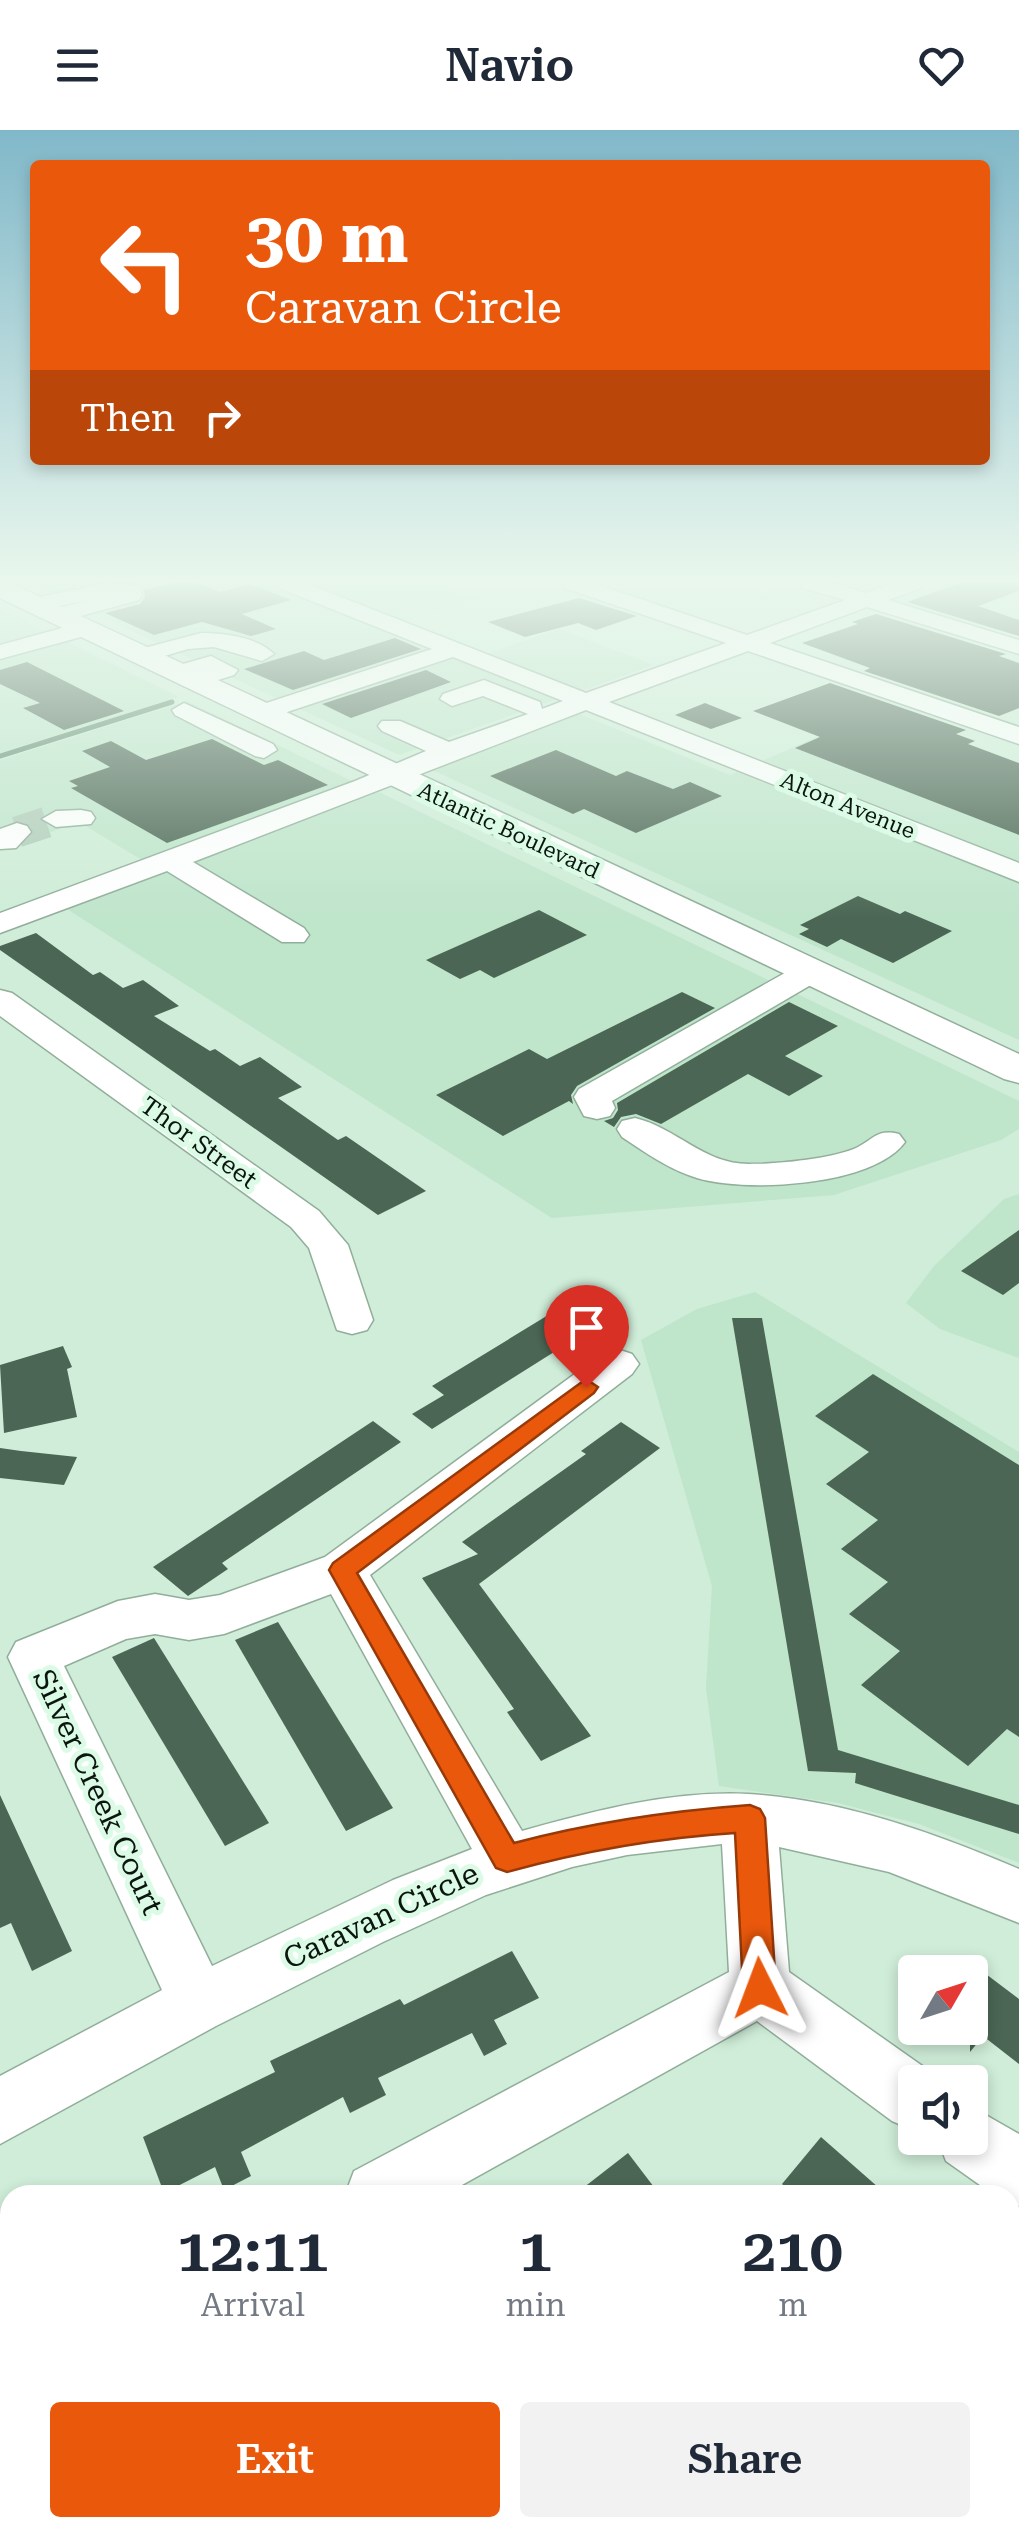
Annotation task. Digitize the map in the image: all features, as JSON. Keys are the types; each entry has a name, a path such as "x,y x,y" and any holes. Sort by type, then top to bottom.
{"main road":[{"name":"Atlantic Boulevard","path":"238,695 260,712 1019,1070"}],"street":[{"path":"276,695 296,701"},
{"path":"260,712 313,695"},
{"path":"452,698 460,695"},
{"path":"504,695 550,714"},
{"name":"Alton Avenue","path":"572,695 1019,873"},
{"path":"0,924 602,695"},
{"path":"901,695 1019,736"},
{"path":"184,710 264,750"},
{"path":"391,726 448,751"},
{"path":"170,860 293,935"},
{"path":"597,1108 592,1098 609,1086 714,1030 810,972"},
{"name":"Thor Street","path":"0,1000 305,1219 328,1245 352,1320"},
{"path":"635,1129 677,1156 712,1171 750,1175 871,1156 886,1142"},
{"path":"507,1858 342,1570 617,1364"},
{"name":"Silver Creek Court","path":"199,2003 34,1657 118,1622 156,1614 190,1620 224,1614 342,1570"},
{"path":"750,1818 760,1988"},
{"name":"Caravan Circle","path":"4,2102 349,1928 507,1858 588,1836 656,1825 750,1818 856,1837 946,1863 1019,1898"},
{"path":"760,1988 898,2087"},
{"path":"396,2185 760,1988"},
{"path":"988,2151 1019,2173"}],"shaded area":[{"path":"0,695 179,697 0,753"},
{"path":"270,695 568,695 399,755"},
{"path":"187,701 352,781 142,860 79,822 0,850 0,760"},
{"path":"577,713 730,775 833,730 1019,799 1019,1040 430,769"},
{"path":"379,792 1019,1101 1019,1129 1001,1140 834,1195 552,1218 67,909"},
{"path":"1019,1194 1019,1358 940,1329 906,1303 934,1266 1004,1199"},
{"path":"755,1292 1019,1452 1019,1863 919,1824 838,1803 719,1786 706,1688 712,1586 641,1340 697,1309"}],"building":[{"path":"24,695 93,695 124,711 64,730 23,708 40,703"},
{"path":"349,695 414,695 351,718 322,704"},
{"path":"796,695 866,695 966,730 956,734 975,741 968,744 1019,763 1019,835 795,748 820,737 753,711"},
{"path":"937,695 1019,695 1019,708 999,716"},
{"path":"705,703 742,718 711,729 675,715"},
{"path":"212,739 264,765 278,760 328,785 167,843 71,788 78,786 69,781 110,767 82,751 111,741 146,760"},
{"path":"556,750 616,776 627,771 673,789 690,782 722,796 636,833 584,809 573,814 490,776"},
{"path":"858,896 952,931 893,963 841,939 827,947 799,934 809,929 800,925"},
{"path":"539,910 587,935 494,978 480,970 460,979 426,960"},
{"path":"36,933 93,975 100,972 123,988 143,980 179,1006 154,1016 210,1051 215,1049 240,1066 260,1057 302,1087 278,1098 338,1140 346,1136 426,1191 378,1215 0,950 0,946"},
{"path":"682,992 715,1008 577,1086 571,1095 573,1104 569,1101 503,1136 436,1095 529,1049 547,1059"},
{"path":"789,1002 838,1026 785,1056 823,1076 789,1096 748,1074 661,1124 636,1114 621,1117 614,1127 604,1121 613,1118 617,1103"},
{"path":"1019,1230 1019,1283 1003,1295 961,1271"},
{"path":"586,1292 616,1313 432,1429 412,1414 444,1395 432,1386"},
{"path":"732,1318 762,1318 838,1750 1019,1805 1019,1834 855,1783 856,1773 808,1771"},
{"path":"63,1346 72,1367 67,1369 77,1417 4,1433 0,1365"},
{"path":"873,1374 1019,1465 1019,1737 1007,1729 968,1766 861,1685 900,1651 849,1614 888,1582 841,1549 878,1520 826,1484 869,1452 815,1416"},
{"path":"373,1421 401,1442 222,1563 228,1569 188,1596 153,1567"},
{"path":"621,1422 660,1448 479,1584 591,1736 541,1761 507,1712 514,1709 422,1578 478,1554 462,1542 586,1454 581,1451"},
{"path":"0,1448 77,1457 64,1485 0,1478"},
{"path":"278,1622 393,1808 346,1831 235,1640"},
{"path":"154,1638 269,1823 225,1846 112,1657"},
{"path":"0,1795 72,1951 32,1971 11,1923 0,1928"},
{"path":"512,1951 539,1998 494,2020 507,2044 484,2056 472,2033 378,2078 386,2095 350,2113 343,2097 241,2152 251,2176 234,2185 222,2185 215,2167 180,2185 161,2185 143,2137 275,2072 270,2061 400,1999 404,2005"},
{"path":"988,1976 1019,1999 1019,2064 988,2040"},
{"path":"821,2137 876,2185 783,2185"},
{"path":"628,2153 652,2185 587,2185"}],"waterway":[{"path":"0,756 172,702"}],"tunnel":[{"path":"17,832 56,819"}],"route":[{"path":"586,1387 342,1570 507,1858 588,1836 656,1825 750,1818 760,1988"}]}
